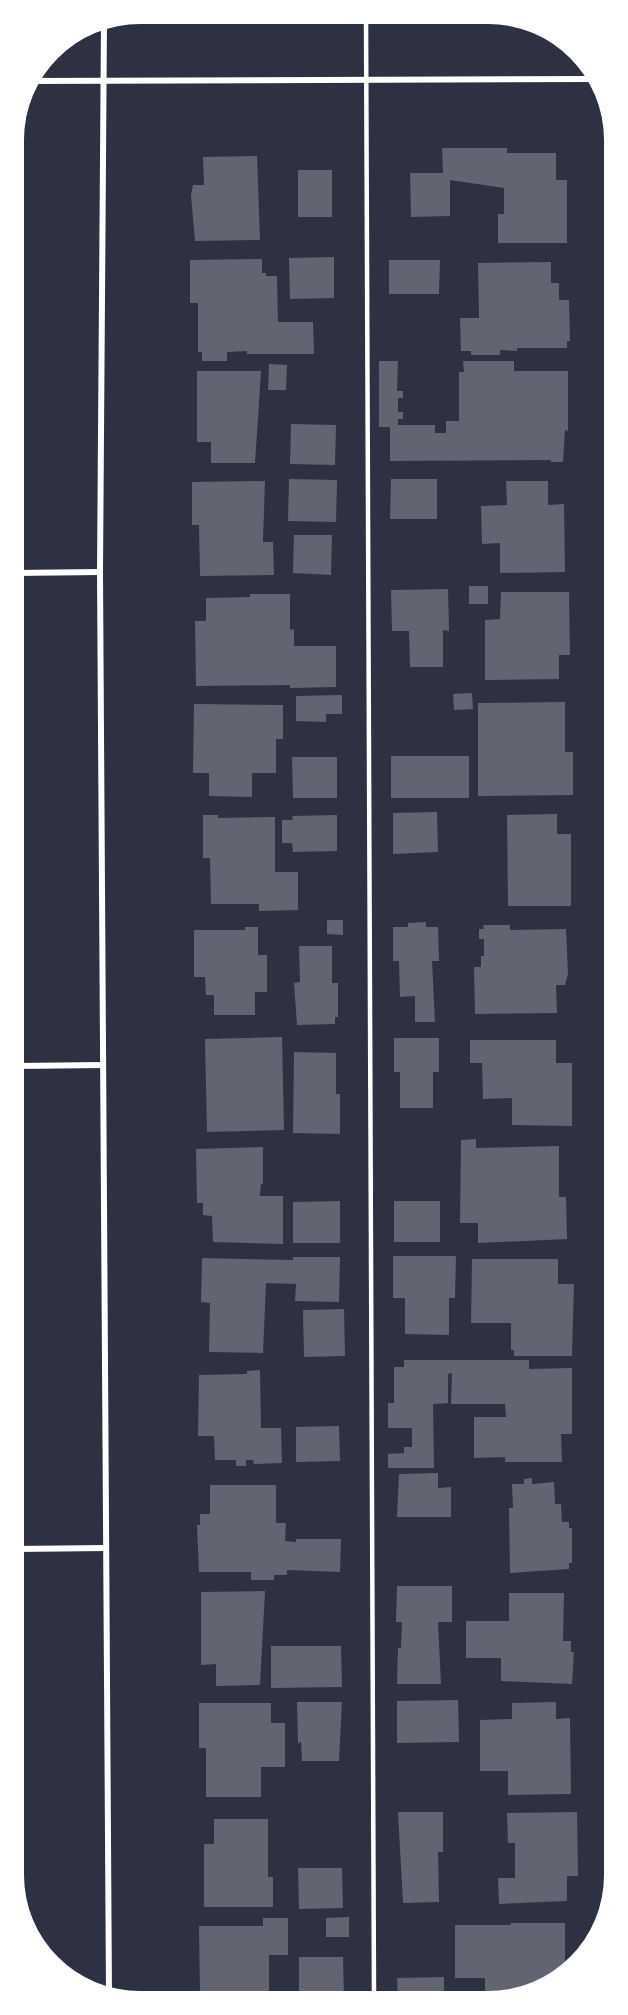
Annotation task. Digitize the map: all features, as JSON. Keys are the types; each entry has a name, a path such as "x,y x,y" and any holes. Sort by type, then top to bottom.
{"street":[{"path":"104,30 100,572 109,1987"},
{"path":"41,81 586,79"},
{"path":"24,573 100,572"},
{"path":"24,1066 103,1065"},
{"path":"24,1549 105,1548"}],"lane":[{"path":"366,24 374,1991"}],"building":[{"path":"442,148 507,148 507,153 556,153 556,180 567,180 567,243 498,243 498,214 504,214 504,188 450,180 450,216 411,217 410,173 443,173"},
{"path":"257,156 260,240 195,241 191,195 193,185 204,185 203,157"},
{"path":"298,170 332,170 332,217 298,217"},
{"path":"334,257 334,298 290,299 289,258"},
{"path":"262,259 262,273 266,273 266,276 277,276 278,322 313,322 314,354 227,352 227,361 202,361 202,352 198,352 198,303 190,303 190,260"},
{"path":"389,260 440,260 439,294 389,294"},
{"path":"551,262 551,283 559,283 559,300 569,300 570,341 567,341 567,348 517,348 517,351 500,350 500,355 471,355 471,351 461,351 460,318 479,318 478,263"},
{"path":"379,361 398,361 397,391 403,391 403,398 398,398 398,412 403,412 403,419 398,419 398,425 435,425 435,433 446,433 446,421 459,421 459,372 464,372 463,361 514,361 514,371 568,371 568,431 565,430 563,462 551,462 551,460 390,461 390,427 379,427"},
{"path":"269,364 287,365 286,390 268,390"},
{"path":"197,371 261,371 255,463 211,463 211,442 197,442"},
{"path":"291,424 336,425 335,465 290,464"},
{"path":"289,479 337,480 336,522 288,521"},
{"path":"391,479 437,479 437,519 390,519"},
{"path":"265,481 263,542 273,542 274,575 200,576 199,525 192,525 192,482"},
{"path":"506,481 548,481 548,505 564,504 565,572 500,573 500,543 482,544 481,506 507,505"},
{"path":"294,535 332,535 331,575 293,573"},
{"path":"469,586 488,586 488,604 469,604"},
{"path":"448,589 449,631 443,630 443,667 410,667 409,631 392,631 391,590"},
{"path":"501,592 569,592 570,655 559,655 559,679 485,680 485,620 500,619"},
{"path":"250,594 290,594 290,630 294,629 294,646 336,646 336,687 196,686 195,621 206,621 206,598 250,597"},
{"path":"472,693 473,709 454,710 453,694"},
{"path":"342,695 342,714 326,714 326,722 296,721 296,696"},
{"path":"565,702 565,752 573,752 573,795 478,796 478,703"},
{"path":"194,704 283,705 283,739 276,739 276,773 252,773 252,797 209,796 209,773 193,773"},
{"path":"391,756 469,756 469,798 391,798"},
{"path":"292,757 337,757 337,798 293,798"},
{"path":"437,812 438,852 393,854 393,813"},
{"path":"557,814 557,834 571,834 571,906 508,906 507,815"},
{"path":"203,815 218,815 218,818 275,817 275,872 298,872 298,910 259,911 259,904 211,904 210,858 203,858"},
{"path":"337,815 337,851 293,852 292,843 282,843 282,820 293,820 292,816"},
{"path":"327,920 343,920 343,935 327,934"},
{"path":"426,922 426,927 438,927 439,961 432,961 435,1022 415,1022 415,996 400,997 399,961 393,961 393,927 408,927 408,923"},
{"path":"483,925 510,925 510,930 566,929 568,974 565,985 556,985 557,1013 475,1014 474,967 481,967 481,956 484,956 484,939 479,939 479,929 484,929"},
{"path":"245,927 258,927 258,955 267,955 267,992 255,992 255,1015 214,1015 214,995 206,995 205,977 194,977 194,930 245,930"},
{"path":"299,946 332,946 332,983 338,983 338,1017 335,1017 335,1024 297,1025 294,983 300,982"},
{"path":"282,1037 284,1130 207,1132 205,1039"},
{"path":"394,1038 439,1038 439,1072 433,1072 433,1108 400,1108 400,1072 394,1072"},
{"path":"470,1040 556,1040 556,1063 572,1063 572,1126 512,1125 512,1098 483,1099 482,1063 470,1063"},
{"path":"294,1052 336,1053 336,1094 340,1094 340,1134 293,1133"},
{"path":"476,1139 476,1148 559,1146 559,1197 566,1197 567,1239 478,1243 478,1223 460,1223 461,1140"},
{"path":"263,1147 263,1184 261,1184 260,1196 283,1196 283,1244 213,1242 212,1216 203,1215 203,1203 197,1203 196,1149"},
{"path":"340,1201 340,1243 293,1243 293,1202"},
{"path":"394,1201 440,1201 440,1242 394,1242"},
{"path":"393,1256 456,1256 455,1298 449,1298 449,1335 405,1334 405,1298 393,1298"},
{"path":"293,1257 340,1257 339,1302 295,1301 296,1284 266,1283 263,1353 209,1352 210,1303 201,1302 202,1258 293,1260"},
{"path":"472,1259 558,1259 558,1284 574,1284 572,1356 514,1356 514,1350 511,1350 511,1323 471,1323"},
{"path":"344,1309 345,1356 304,1357 303,1310"},
{"path":"404,1360 529,1360 529,1369 572,1368 572,1434 561,1434 562,1462 505,1462 505,1457 474,1458 474,1417 506,1417 505,1404 451,1404 452,1373 448,1374 448,1403 433,1404 434,1468 388,1468 388,1454 404,1453 404,1447 412,1447 412,1428 388,1428 388,1403 394,1403 394,1367 404,1367"},
{"path":"260,1370 261,1428 281,1428 282,1463 254,1464 253,1460 246,1460 246,1466 236,1466 236,1460 215,1460 214,1436 198,1436 199,1375 247,1374 247,1371"},
{"path":"339,1426 340,1461 296,1462 296,1427"},
{"path":"438,1473 438,1488 451,1487 451,1517 397,1517 399,1474"},
{"path":"532,1478 532,1484 554,1482 555,1504 561,1504 562,1522 569,1522 569,1528 572,1528 572,1563 569,1563 569,1569 510,1573 509,1508 513,1508 512,1484 524,1484 524,1479"},
{"path":"210,1485 276,1485 276,1523 286,1523 285,1541 341,1539 340,1572 287,1570 287,1575 274,1575 274,1580 251,1580 251,1572 199,1572 197,1525 200,1525 200,1514 210,1514"},
{"path":"397,1586 452,1586 452,1622 438,1622 441,1684 397,1684 398,1648 401,1648 402,1622 396,1622"},
{"path":"265,1591 260,1685 216,1686 216,1664 201,1665 201,1592"},
{"path":"509,1593 564,1593 563,1641 571,1641 571,1652 574,1652 572,1684 501,1681 501,1658 466,1658 466,1621 509,1621"},
{"path":"271,1646 341,1646 342,1687 271,1688"},
{"path":"458,1700 459,1742 397,1743 397,1701"},
{"path":"297,1702 342,1702 339,1761 302,1761 301,1742 298,1743"},
{"path":"556,1702 556,1719 570,1718 571,1794 508,1795 508,1771 480,1771 480,1720 512,1719 512,1703"},
{"path":"199,1703 271,1703 271,1723 285,1723 285,1767 261,1767 261,1797 206,1797 206,1748 199,1748"},
{"path":"398,1812 443,1812 443,1852 438,1852 439,1902 403,1903"},
{"path":"577,1812 578,1876 567,1876 567,1901 499,1904 498,1878 515,1878 515,1843 508,1843 507,1813"},
{"path":"214,1819 268,1819 268,1877 273,1877 273,1907 204,1907 204,1844 214,1844"},
{"path":"298,1868 342,1868 343,1908 299,1909"},
{"path":"349,1917 349,1937 326,1937 326,1918"},
{"path":"263,1918 288,1918 288,1955 269,1955 269,1991 200,1991 199,1926 263,1926"},
{"path":"511,1923 565,1923 565,1961 546,1975 511,1989 485,1991 485,1978 455,1978 455,1925 511,1925"},
{"path":"299,1957 343,1957 344,1991 299,1991"},
{"path":"444,1977 444,1991 398,1991 397,1978"}]}
